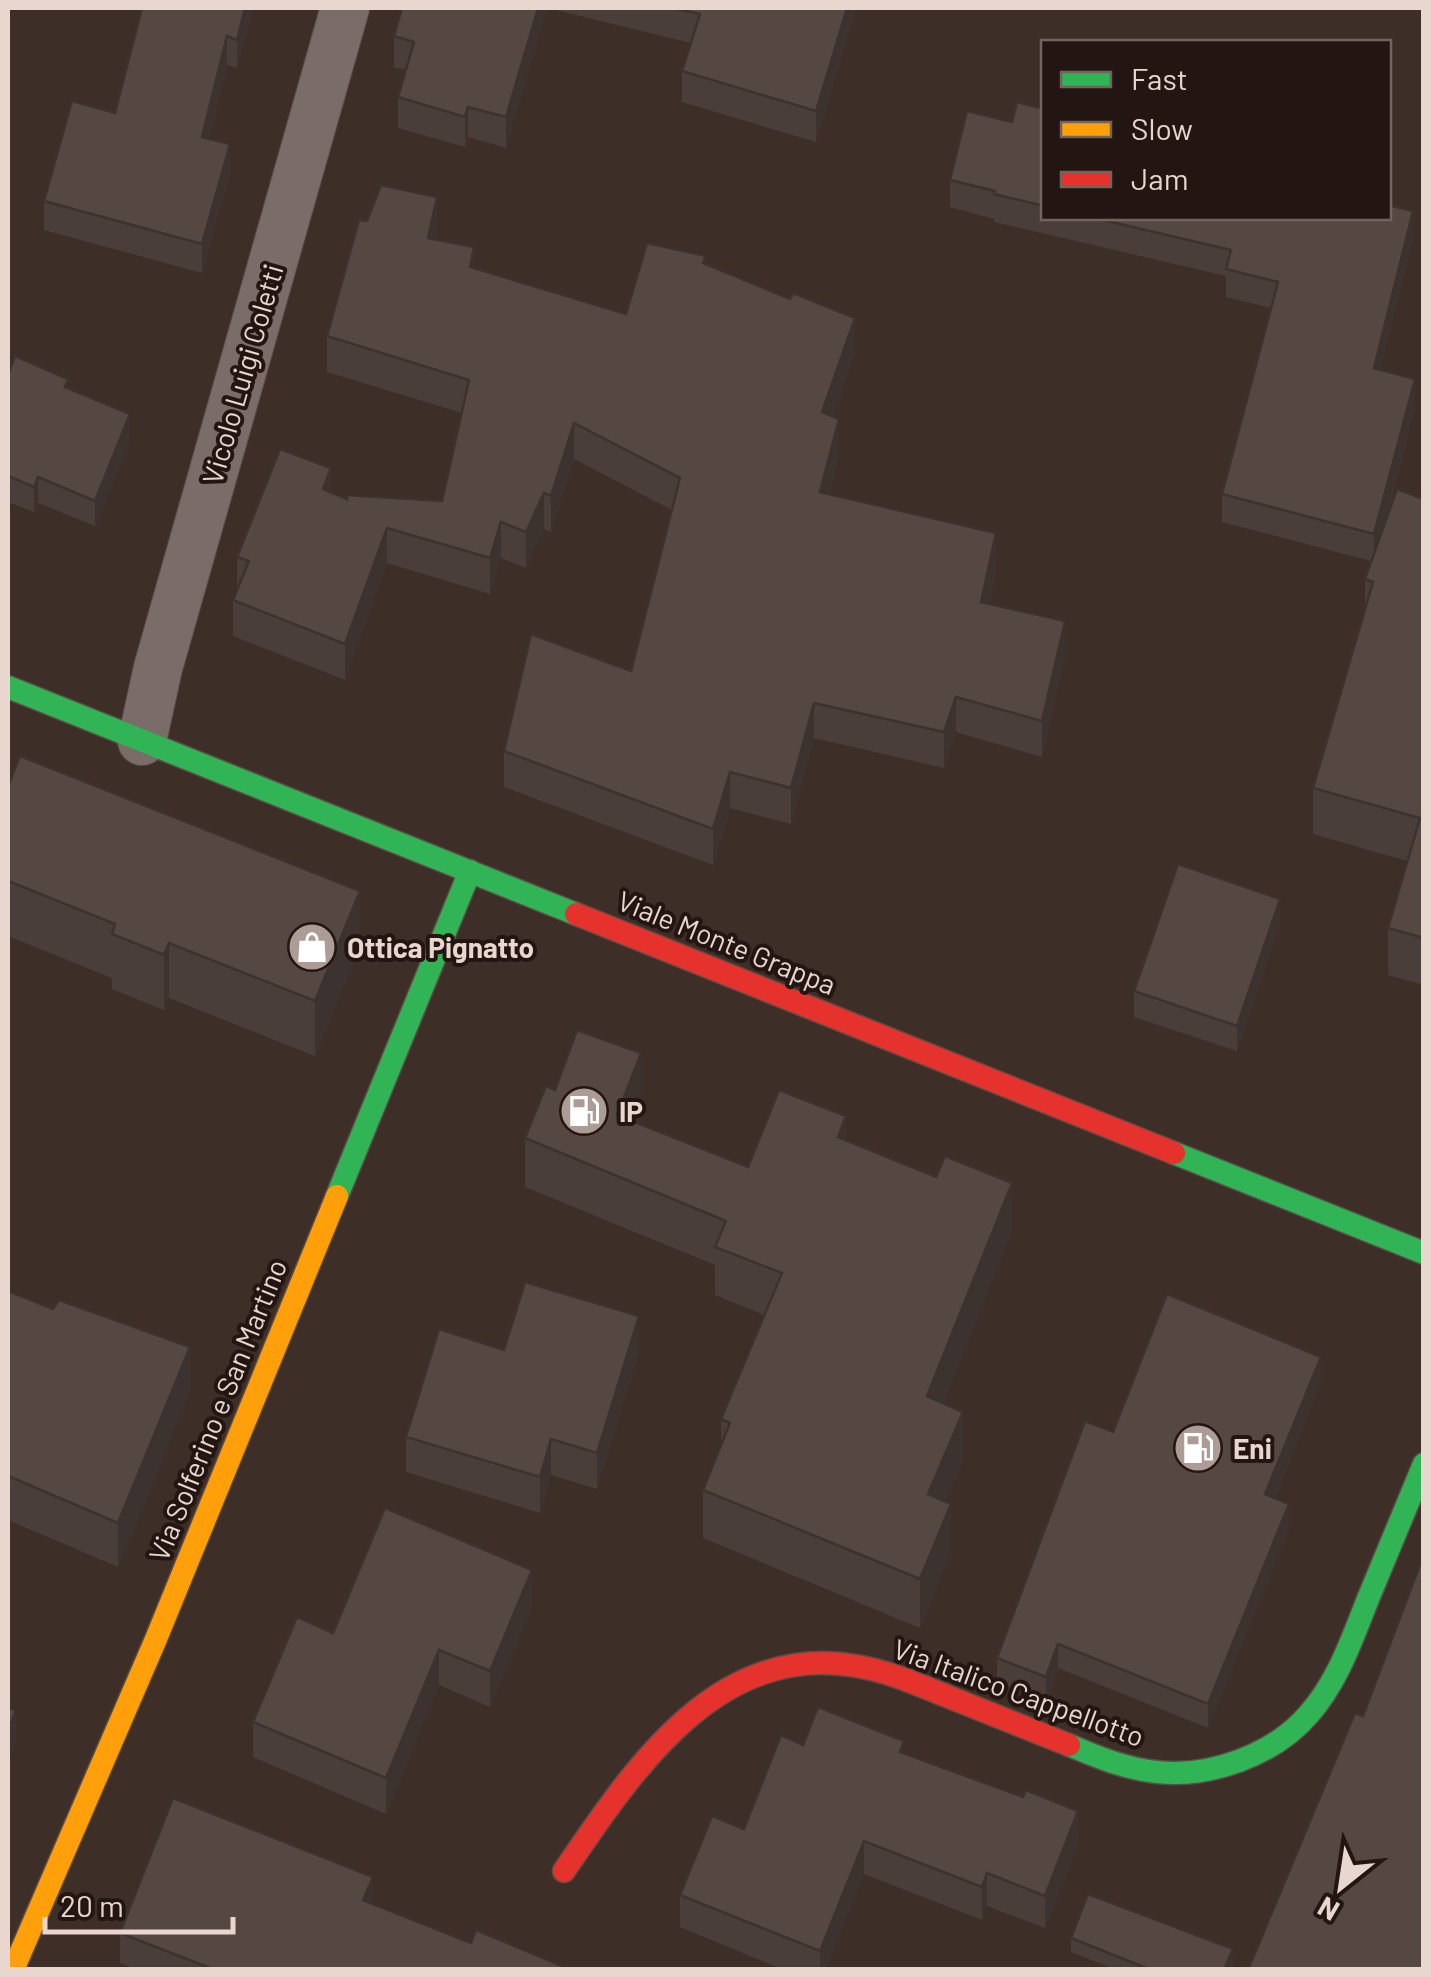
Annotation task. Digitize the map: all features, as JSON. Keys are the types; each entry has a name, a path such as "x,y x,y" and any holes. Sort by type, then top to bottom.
{"street":[{"name":"Vicolo Luigi Coletti","path":"142,741 164,649 345,8"},
{"name":"Viale Monte Grappa","path":"8,687 1424,1253"},
{"name":"Via Solferino e San Martino","path":"13,1970 156,1639 470,872"},
{"name":"Via Italico Cappellotto","path":"564,1871 638,1766 685,1717 735,1685 784,1666 833,1663 890,1672 1084,1751 1146,1771 1177,1773 1208,1768 1241,1760 1271,1746 1302,1724 1323,1699 1424,1464"}],"building":[{"path":"142,8 245,8 237,40 227,36 202,137 230,144 202,244 44,201 72,101 115,113"},
{"path":"402,8 538,8 506,117 468,107 465,117 398,97 414,42 394,36"},
{"path":"672,8 847,8 816,111 682,71 700,14"},
{"path":"1017,102 1041,108 1041,205 950,180 967,111 1012,122"},
{"path":"381,185 437,197 428,238 474,247 470,267 626,314 647,243 706,256 703,263 790,299 793,293 855,318 822,412 839,419 820,492 996,533 981,602 1065,621 1042,721 956,697 944,732 814,703 791,788 730,772 713,829 504,751 531,634 631,671 680,478 574,423 551,496 544,493 526,532 501,522 490,558 387,528 345,644 233,600 249,561 237,557 280,449 331,468 323,489 347,499 347,495 442,501 469,380 327,336 359,220 367,221"},
{"path":"1391,206 1413,211 1374,368 1415,379 1374,534 1222,494 1278,282 1226,269 1231,250 1103,220 1391,220"},
{"path":"15,356 68,379 65,387 130,414 95,501 38,477 34,487 8,476 8,375"},
{"path":"1397,489 1424,499 1424,938 1388,928 1420,818 1313,788 1373,582 1365,579"},
{"path":"20,756 360,891 315,1001 169,943 164,955 112,934 115,924 8,881 8,786"},
{"path":"1178,864 1280,899 1237,1026 1134,991"},
{"path":"577,1030 641,1053 617,1115 748,1167 779,1090 846,1116 838,1137 936,1177 945,1156 1012,1183 927,1396 963,1412 928,1494 951,1504 920,1579 703,1490 730,1423 721,1419 782,1273 715,1247 726,1221 525,1138 546,1086 555,1090"},
{"path":"525,1282 639,1316 597,1453 551,1439 540,1477 406,1437 439,1329 504,1350"},
{"path":"8,1291 53,1309 59,1300 190,1347 118,1523 8,1476"},
{"path":"1167,1294 1321,1357 1265,1494 1289,1504 1208,1704 1058,1644 1046,1677 997,1658 1085,1421 1113,1432"},
{"path":"385,1508 532,1570 490,1671 439,1650 386,1778 253,1722 297,1617 333,1633"},
{"path":"1424,1554 1424,1970 1248,1970 1355,1713 1363,1716"},
{"path":"8,1707 16,1711 8,1730"},
{"path":"818,1707 904,1741 900,1752 1023,1797 1026,1790 1078,1811 1045,1896 987,1873 982,1887 864,1841 820,1951 680,1895 712,1816 744,1829 781,1735 803,1745"},
{"path":"173,1798 373,1877 363,1900 471,1943 476,1930 572,1970 215,1970 120,1933"},
{"path":"1088,1894 1233,1949 1224,1970 1151,1970 1071,1938"}],"traffic: fast":[{"path":"8,687 576,914"},
{"path":"337,1196 470,871"},
{"path":"1174,1153 1424,1253"},
{"path":"1069,1745 1134,1768 1177,1773 1240,1761 1295,1729 1328,1688 1343,1659 1424,1464"}],"traffic: slow":[{"path":"13,1970 156,1639 337,1196"}],"traffic: jam":[{"path":"576,914 1174,1153"},
{"path":"564,1871 649,1756 683,1722 720,1694 761,1674 806,1664 868,1668 1069,1745"}],"place":[{"name":"Ottica Pignatto","path":"312,947"},
{"name":"IP","path":"584,1111"},
{"name":"Eni","path":"1198,1448"}]}
